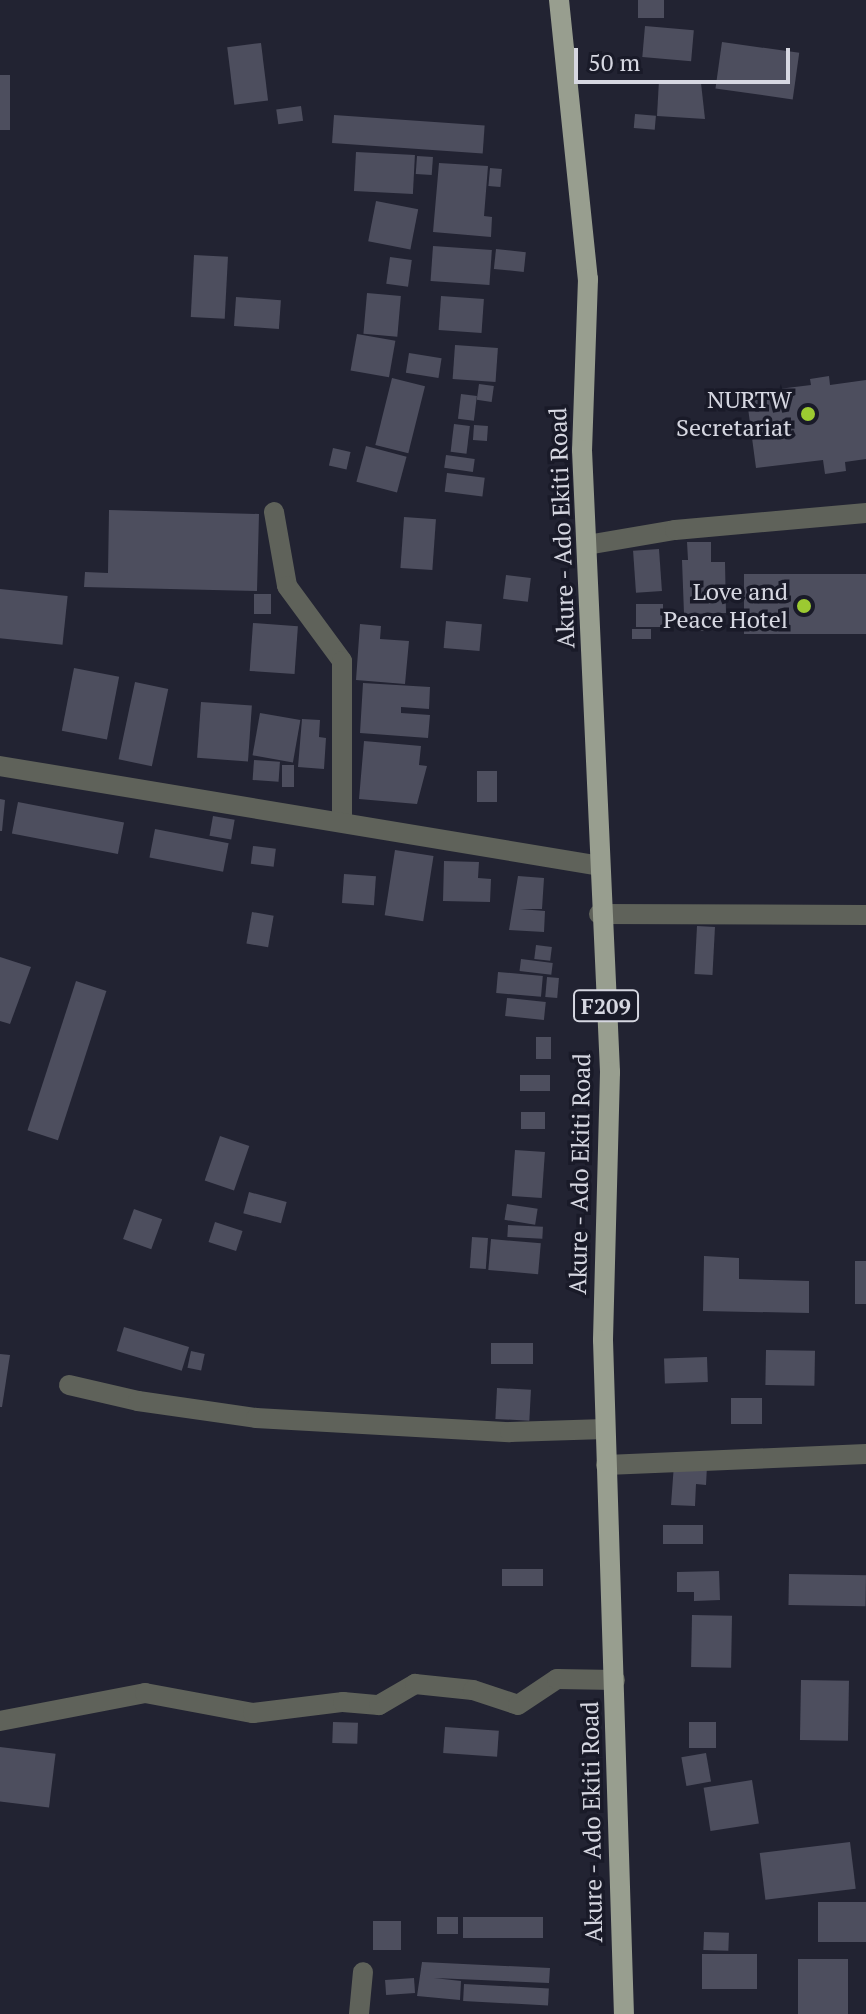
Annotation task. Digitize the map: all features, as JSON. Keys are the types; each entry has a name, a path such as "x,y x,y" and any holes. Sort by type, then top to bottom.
{"main road":[{"name":"Akure - Ado Ekiti Road","path":"559,0 588,279 582,450 600,866 599,914 610,1072 605,1429 624,2014"}],"street":[{"path":"274,512 287,586 342,661 342,820"},
{"path":"587,545 675,530 866,513"},
{"path":"0,766 342,820 600,866"},
{"path":"599,914 866,915"},
{"path":"69,1385 138,1401 256,1418 510,1432 605,1429"},
{"path":"606,1465 866,1454"},
{"path":"0,1721 145,1693 253,1713 343,1702 379,1705 415,1684 473,1690 518,1705 557,1679 615,1680"},
{"path":"359,2014 363,1972"}],"building":[{"path":"638,0 664,0 664,18 638,18"},
{"path":"645,26 694,30 691,61 642,57"},
{"path":"722,42 799,53 793,99 715,89"},
{"path":"261,43 268,101 234,105 227,47"},
{"path":"0,75 10,75 10,130 0,130"},
{"path":"659,80 701,83 705,119 657,116"},
{"path":"301,106 303,121 278,124 276,109"},
{"path":"635,114 656,116 655,130 634,128"},
{"path":"334,115 485,126 483,153 332,143"},
{"path":"356,152 415,155 413,194 354,191"},
{"path":"417,156 433,157 432,175 416,174"},
{"path":"439,163 488,166 484,216 492,217 491,237 433,232"},
{"path":"490,168 502,169 500,187 488,186"},
{"path":"376,201 418,209 410,249 368,241"},
{"path":"433,246 492,250 489,285 431,281"},
{"path":"496,249 526,252 524,272 494,269"},
{"path":"194,255 228,257 225,319 191,317"},
{"path":"390,257 412,260 408,287 386,284"},
{"path":"367,293 401,296 397,337 363,334"},
{"path":"441,296 484,299 482,333 439,330"},
{"path":"236,297 281,300 279,329 234,326"},
{"path":"357,334 395,341 389,377 351,370"},
{"path":"455,345 498,348 496,382 453,379"},
{"path":"409,353 442,358 438,378 406,373"},
{"name":"NURTW Secretariat","path":"829,376 830,385 866,380 866,459 845,462 846,471 825,474 823,460 756,468 746,393 811,385 810,379"},
{"path":"392,378 425,386 408,453 375,445"},
{"path":"479,384 494,386 492,402 477,400"},
{"path":"461,394 477,396 474,421 458,419"},
{"path":"454,424 470,426 466,454 451,452"},
{"path":"474,425 488,426 487,441 473,440"},
{"path":"366,446 407,457 397,493 356,482"},
{"path":"333,448 351,452 346,470 329,466"},
{"path":"446,455 475,459 473,472 444,468"},
{"path":"447,473 485,478 482,496 445,492"},
{"path":"109,510 259,514 257,591 84,587 85,572 108,573"},
{"path":"404,517 436,519 432,570 400,568"},
{"path":"687,542 711,542 711,562 725,562 726,613 684,614 682,560 688,560"},
{"path":"659,549 662,591 636,593 633,551"},
{"name":"Love and Peace Hotel","path":"744,574 866,574 866,634 744,634"},
{"path":"506,575 531,578 528,602 503,599"},
{"path":"0,589 68,596 63,645 0,638"},
{"path":"254,594 271,594 271,614 254,614"},
{"path":"636,604 663,604 663,627 636,627"},
{"path":"690,617 708,617 708,631 690,631"},
{"path":"446,621 482,624 480,651 444,648"},
{"path":"253,623 298,626 295,674 250,671"},
{"path":"360,624 381,626 380,639 409,641 405,684 356,680"},
{"path":"632,629 651,629 651,639 632,639"},
{"path":"74,668 119,677 107,740 62,731"},
{"path":"135,682 168,689 152,766 119,759"},
{"path":"363,683 430,687 429,709 401,707 401,713 430,715 428,738 360,733"},
{"path":"201,702 252,706 248,761 197,758"},
{"path":"260,713 300,720 293,762 253,755"},
{"path":"302,719 320,720 319,737 326,738 324,769 298,767"},
{"path":"364,741 421,746 419,765 427,766 417,804 359,799"},
{"path":"254,760 280,762 279,782 253,780"},
{"path":"282,765 294,765 294,787 282,787"},
{"path":"477,771 497,771 497,802 477,802"},
{"path":"0,799 5,800 2,831 0,831"},
{"path":"18,802 124,823 118,854 12,833"},
{"path":"213,816 235,820 231,840 210,836"},
{"path":"155,829 229,843 223,872 149,857"},
{"path":"253,846 276,849 274,867 251,864"},
{"path":"395,850 434,856 423,921 385,915"},
{"path":"444,861 479,862 478,878 491,879 490,902 443,901"},
{"path":"344,874 376,876 374,905 342,903"},
{"path":"518,876 544,878 542,909 520,909 545,911 544,932 509,930"},
{"path":"252,912 274,916 268,947 246,944"},
{"path":"697,926 715,927 712,975 694,974"},
{"path":"536,945 552,947 550,961 534,959"},
{"path":"0,957 31,967 10,1024 0,1021"},
{"path":"521,959 553,963 551,975 520,971"},
{"path":"498,972 543,976 541,997 496,993"},
{"path":"547,977 559,978 557,998 545,997"},
{"path":"76,981 106,991 58,1140 27,1130"},
{"path":"507,998 546,1002 544,1020 505,1016"},
{"path":"536,1037 551,1037 551,1059 536,1059"},
{"path":"520,1075 550,1075 550,1091 520,1091"},
{"path":"521,1112 545,1112 545,1129 521,1129"},
{"path":"220,1136 249,1146 234,1191 205,1180"},
{"path":"515,1150 545,1152 542,1198 512,1196"},
{"path":"249,1192 287,1202 281,1223 243,1213"},
{"path":"507,1204 538,1209 535,1225 504,1220"},
{"path":"134,1209 162,1219 151,1249 123,1239"},
{"path":"215,1222 243,1231 236,1251 209,1242"},
{"path":"508,1225 543,1227 542,1239 507,1237"},
{"path":"472,1237 488,1238 486,1269 470,1268"},
{"path":"491,1239 541,1243 538,1274 488,1270"},
{"path":"704,1256 739,1258 739,1279 809,1281 809,1313 703,1311"},
{"path":"855,1261 866,1261 866,1304 855,1304"},
{"path":"124,1327 189,1347 182,1371 117,1351"},
{"path":"491,1343 533,1343 533,1364 491,1364"},
{"path":"766,1350 815,1351 814,1386 765,1385"},
{"path":"191,1351 205,1354 201,1371 187,1368"},
{"path":"0,1354 10,1355 2,1407 0,1407"},
{"path":"707,1357 708,1382 665,1383 664,1359"},
{"path":"497,1388 531,1390 529,1421 495,1419"},
{"path":"731,1398 762,1398 762,1424 731,1424"},
{"path":"674,1464 707,1466 706,1485 696,1484 695,1506 671,1505"},
{"path":"663,1525 703,1525 703,1544 663,1544"},
{"path":"502,1569 543,1569 543,1586 502,1586"},
{"path":"719,1571 720,1600 694,1601 694,1592 677,1592 677,1572"},
{"path":"789,1574 866,1575 865,1606 788,1605"},
{"path":"692,1615 732,1616 731,1668 691,1667"},
{"path":"801,1680 849,1681 848,1741 800,1740"},
{"path":"333,1722 358,1723 357,1744 332,1743"},
{"path":"689,1722 716,1722 716,1748 689,1748"},
{"path":"445,1727 499,1731 497,1757 443,1753"},
{"path":"0,1747 56,1754 49,1807 0,1801"},
{"path":"706,1753 711,1782 686,1786 681,1757"},
{"path":"752,1780 759,1823 710,1831 704,1788"},
{"path":"850,1842 856,1889 765,1900 760,1853"},
{"path":"818,1902 866,1902 866,1942 818,1942"},
{"path":"437,1917 458,1917 458,1934 437,1934"},
{"path":"463,1917 543,1917 543,1938 463,1938"},
{"path":"373,1921 401,1921 401,1950 373,1950"},
{"path":"704,1932 729,1933 728,1951 703,1950"},
{"path":"702,1954 757,1954 757,1989 702,1989"},
{"path":"798,1959 848,1959 848,2014 798,2014"},
{"path":"422,1962 550,1968 549,1983 434,1978 461,1981 460,2000 417,1996"},
{"path":"414,1978 415,1993 386,1995 385,1980"},
{"path":"464,1984 549,1988 548,2005 463,2001"}],"place":[{"name":"NURTW Secretariat","path":"808,414"},
{"name":"Love and Peace Hotel","path":"804,606"}]}
